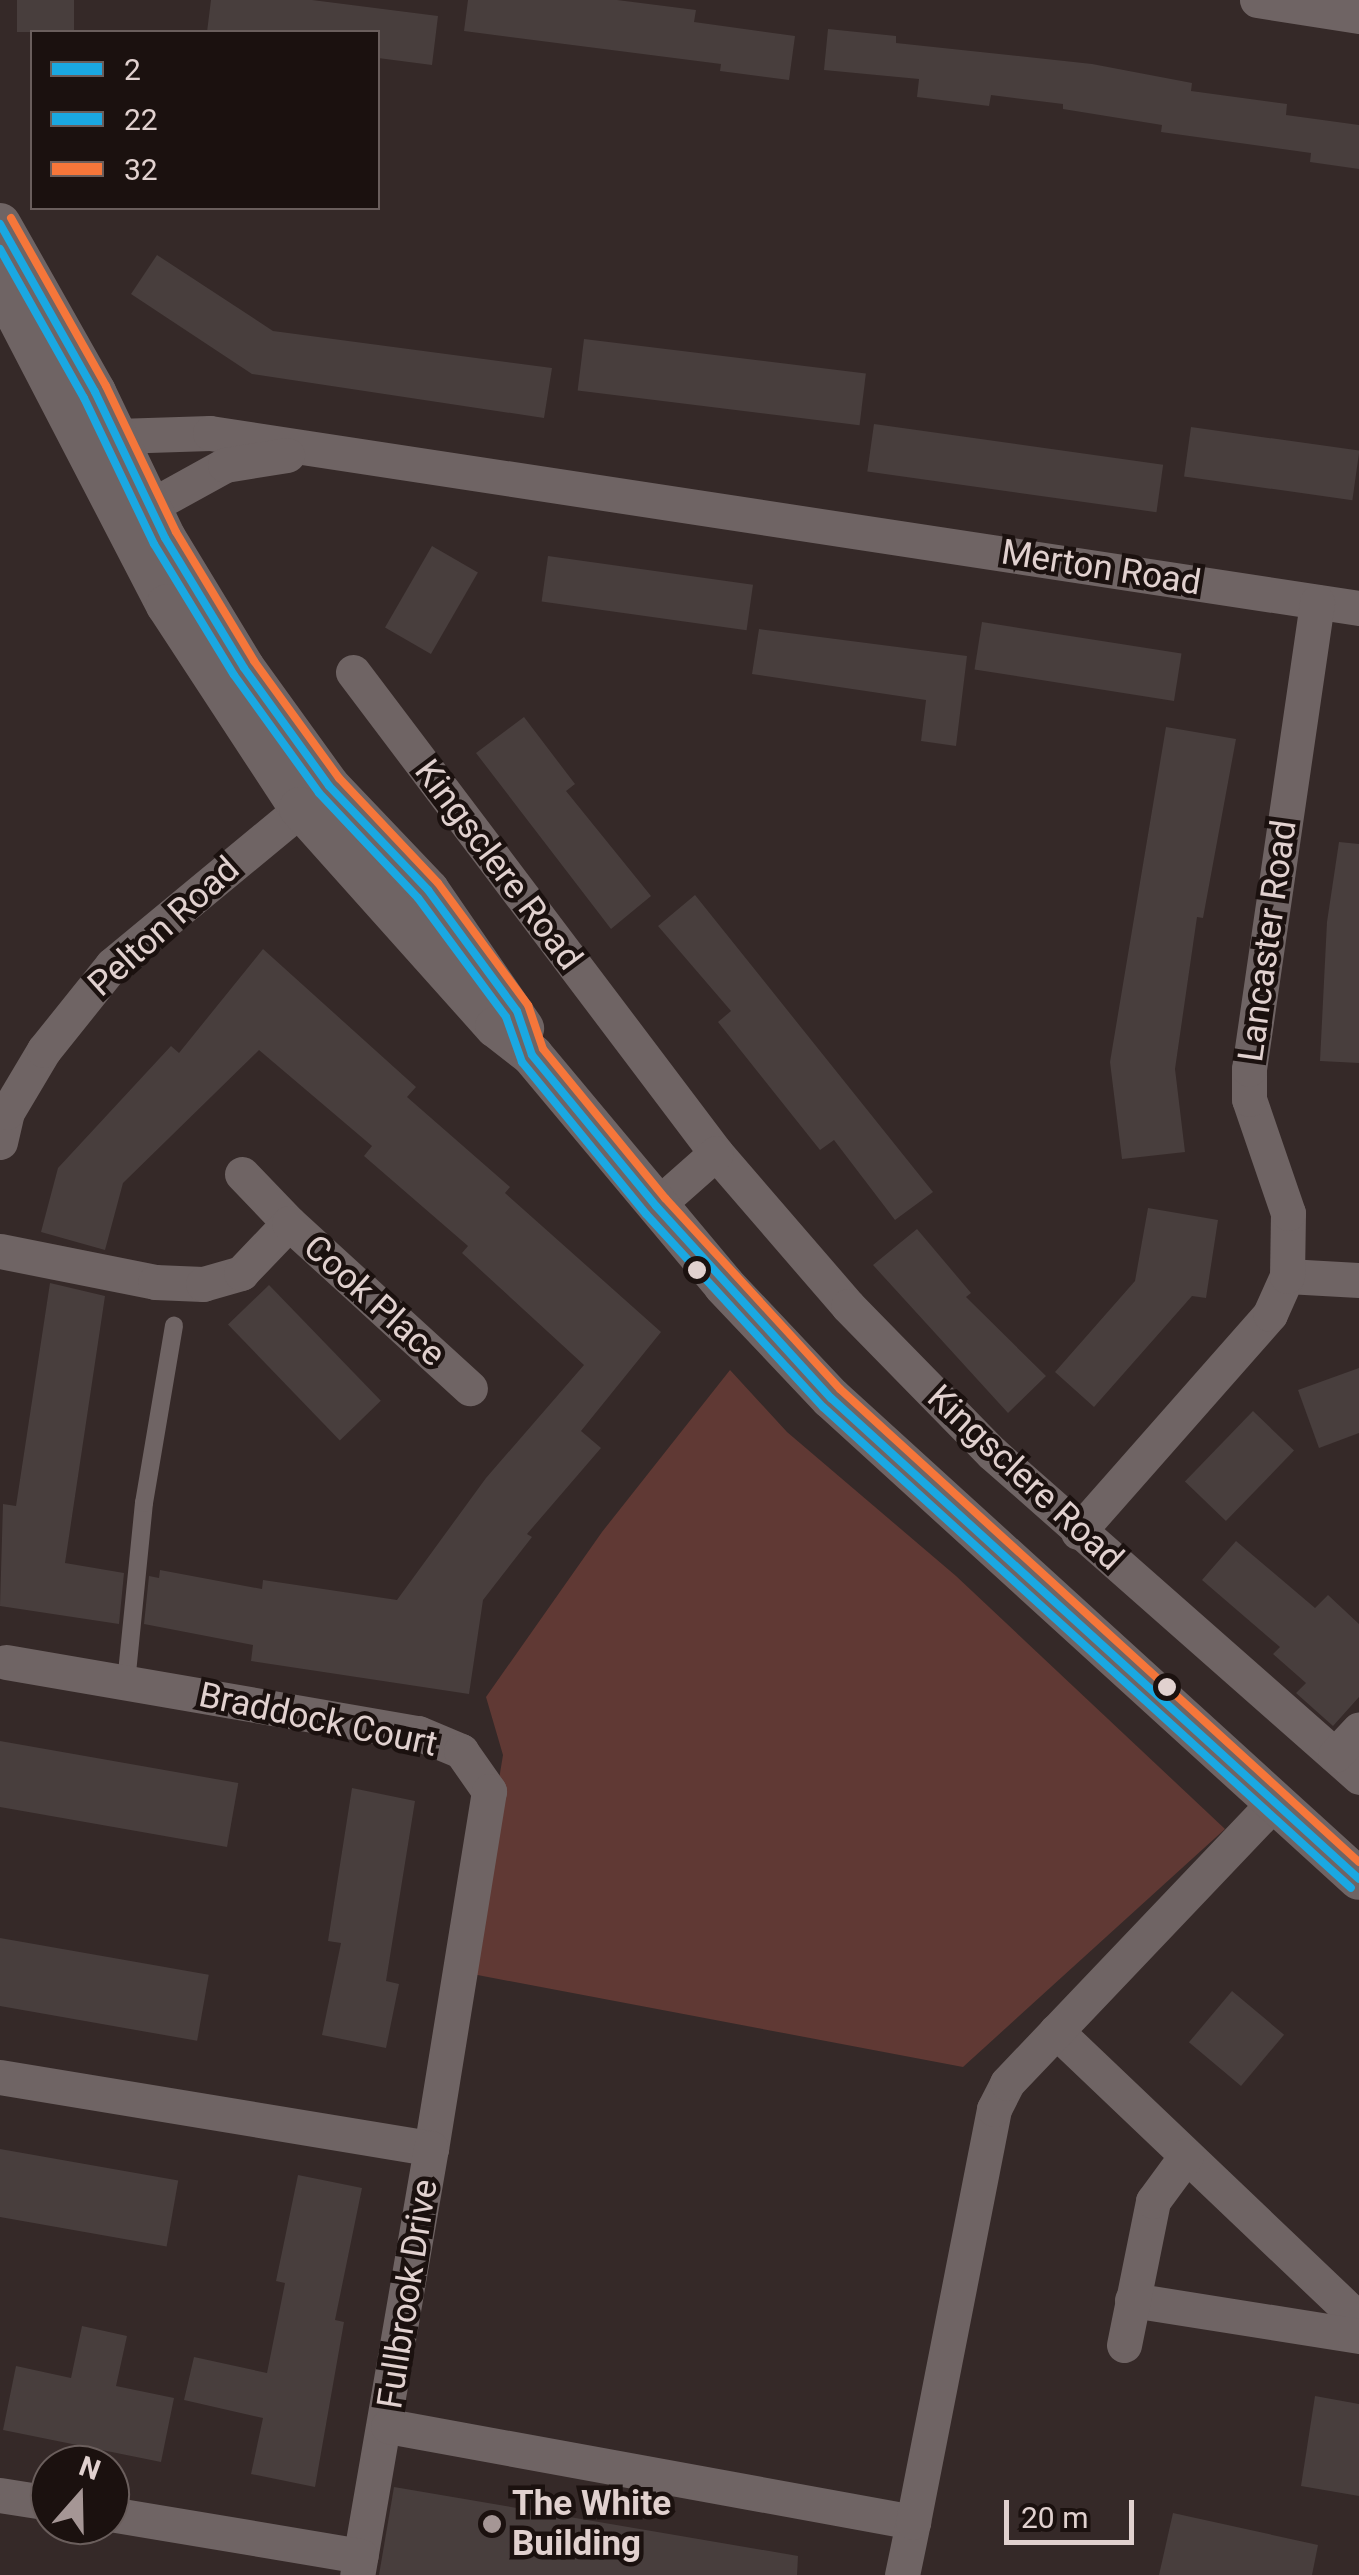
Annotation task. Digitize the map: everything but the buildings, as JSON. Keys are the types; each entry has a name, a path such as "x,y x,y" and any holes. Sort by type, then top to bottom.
{"street":[{"path":"1257,0 1359,16"},
{"name":"Kingsclere Road","path":"0,224 137,513 235,654 314,797 428,890 517,1011 532,1055 656,1206 831,1398 1359,1879"},
{"name":"Kingsclere Road","path":"0,283 101,442"},
{"name":"Merton Road","path":"101,442 210,433 308,452 492,474 1359,608"},
{"name":"Merton Road","path":"137,513 225,465 308,452"},
{"name":"Lancaster Road","path":"1078,1532 1270,1314 1287,1276 1288,1213 1249,1099 1250,1069 1317,602"},
{"name":"Kingsclere Road","path":"353,672 716,1153 848,1306 1078,1532 1347,1766"},
{"name":"Pelton Road","path":"2,1120 66,1017 112,966 314,797"},
{"path":"656,1206 716,1153"},
{"path":"242,1174 289,1224"},
{"name":"Cook Place","path":"0,1250 155,1282 204,1284 241,1273 289,1224 470,1388"},
{"path":"1287,1276 1359,1280"},
{"name":"Braddock Court","path":"6,1662 418,1733 461,1751 489,1791 431,2148"},
{"path":"1347,1766 1359,1729"},
{"path":"902,2575 994,2108 1007,2083 1274,1803"},
{"path":"1056,2031 1359,2320"},
{"name":"Fullbrook Drive","path":"0,2077 431,2148 388,2426 359,2565"},
{"path":"1124,2345 1153,2201 1186,2156"},
{"path":"1132,2300 1359,2336"},
{"path":"388,2426 913,2522"},
{"path":"0,2495 30,2500"},
{"path":"130,2518 359,2565"}],"lane":[{"path":"126,1682 144,1504 174,1326"}],"shaded area":[{"path":"730,1370 787,1432 956,1576 1225,1829 963,2067 467,1973 503,1755 486,1697 602,1532"}],"transit line":[{"name":"32","path":"11,218 106,386 176,532 254,661 339,778 438,883 528,1005 543,1049 665,1198 840,1389 1359,1862"},
{"name":"2","path":"0,224 95,392 165,538 244,668 329,786 428,890 517,1011 532,1055 656,1206 831,1398 1359,1879"},
{"name":"22","path":"0,249 84,398 154,544 234,675 319,793 418,898 506,1017 522,1062 646,1214 823,1407 1351,1888"}],"place":[{"name":"The White Building","path":"492,2524"}]}
